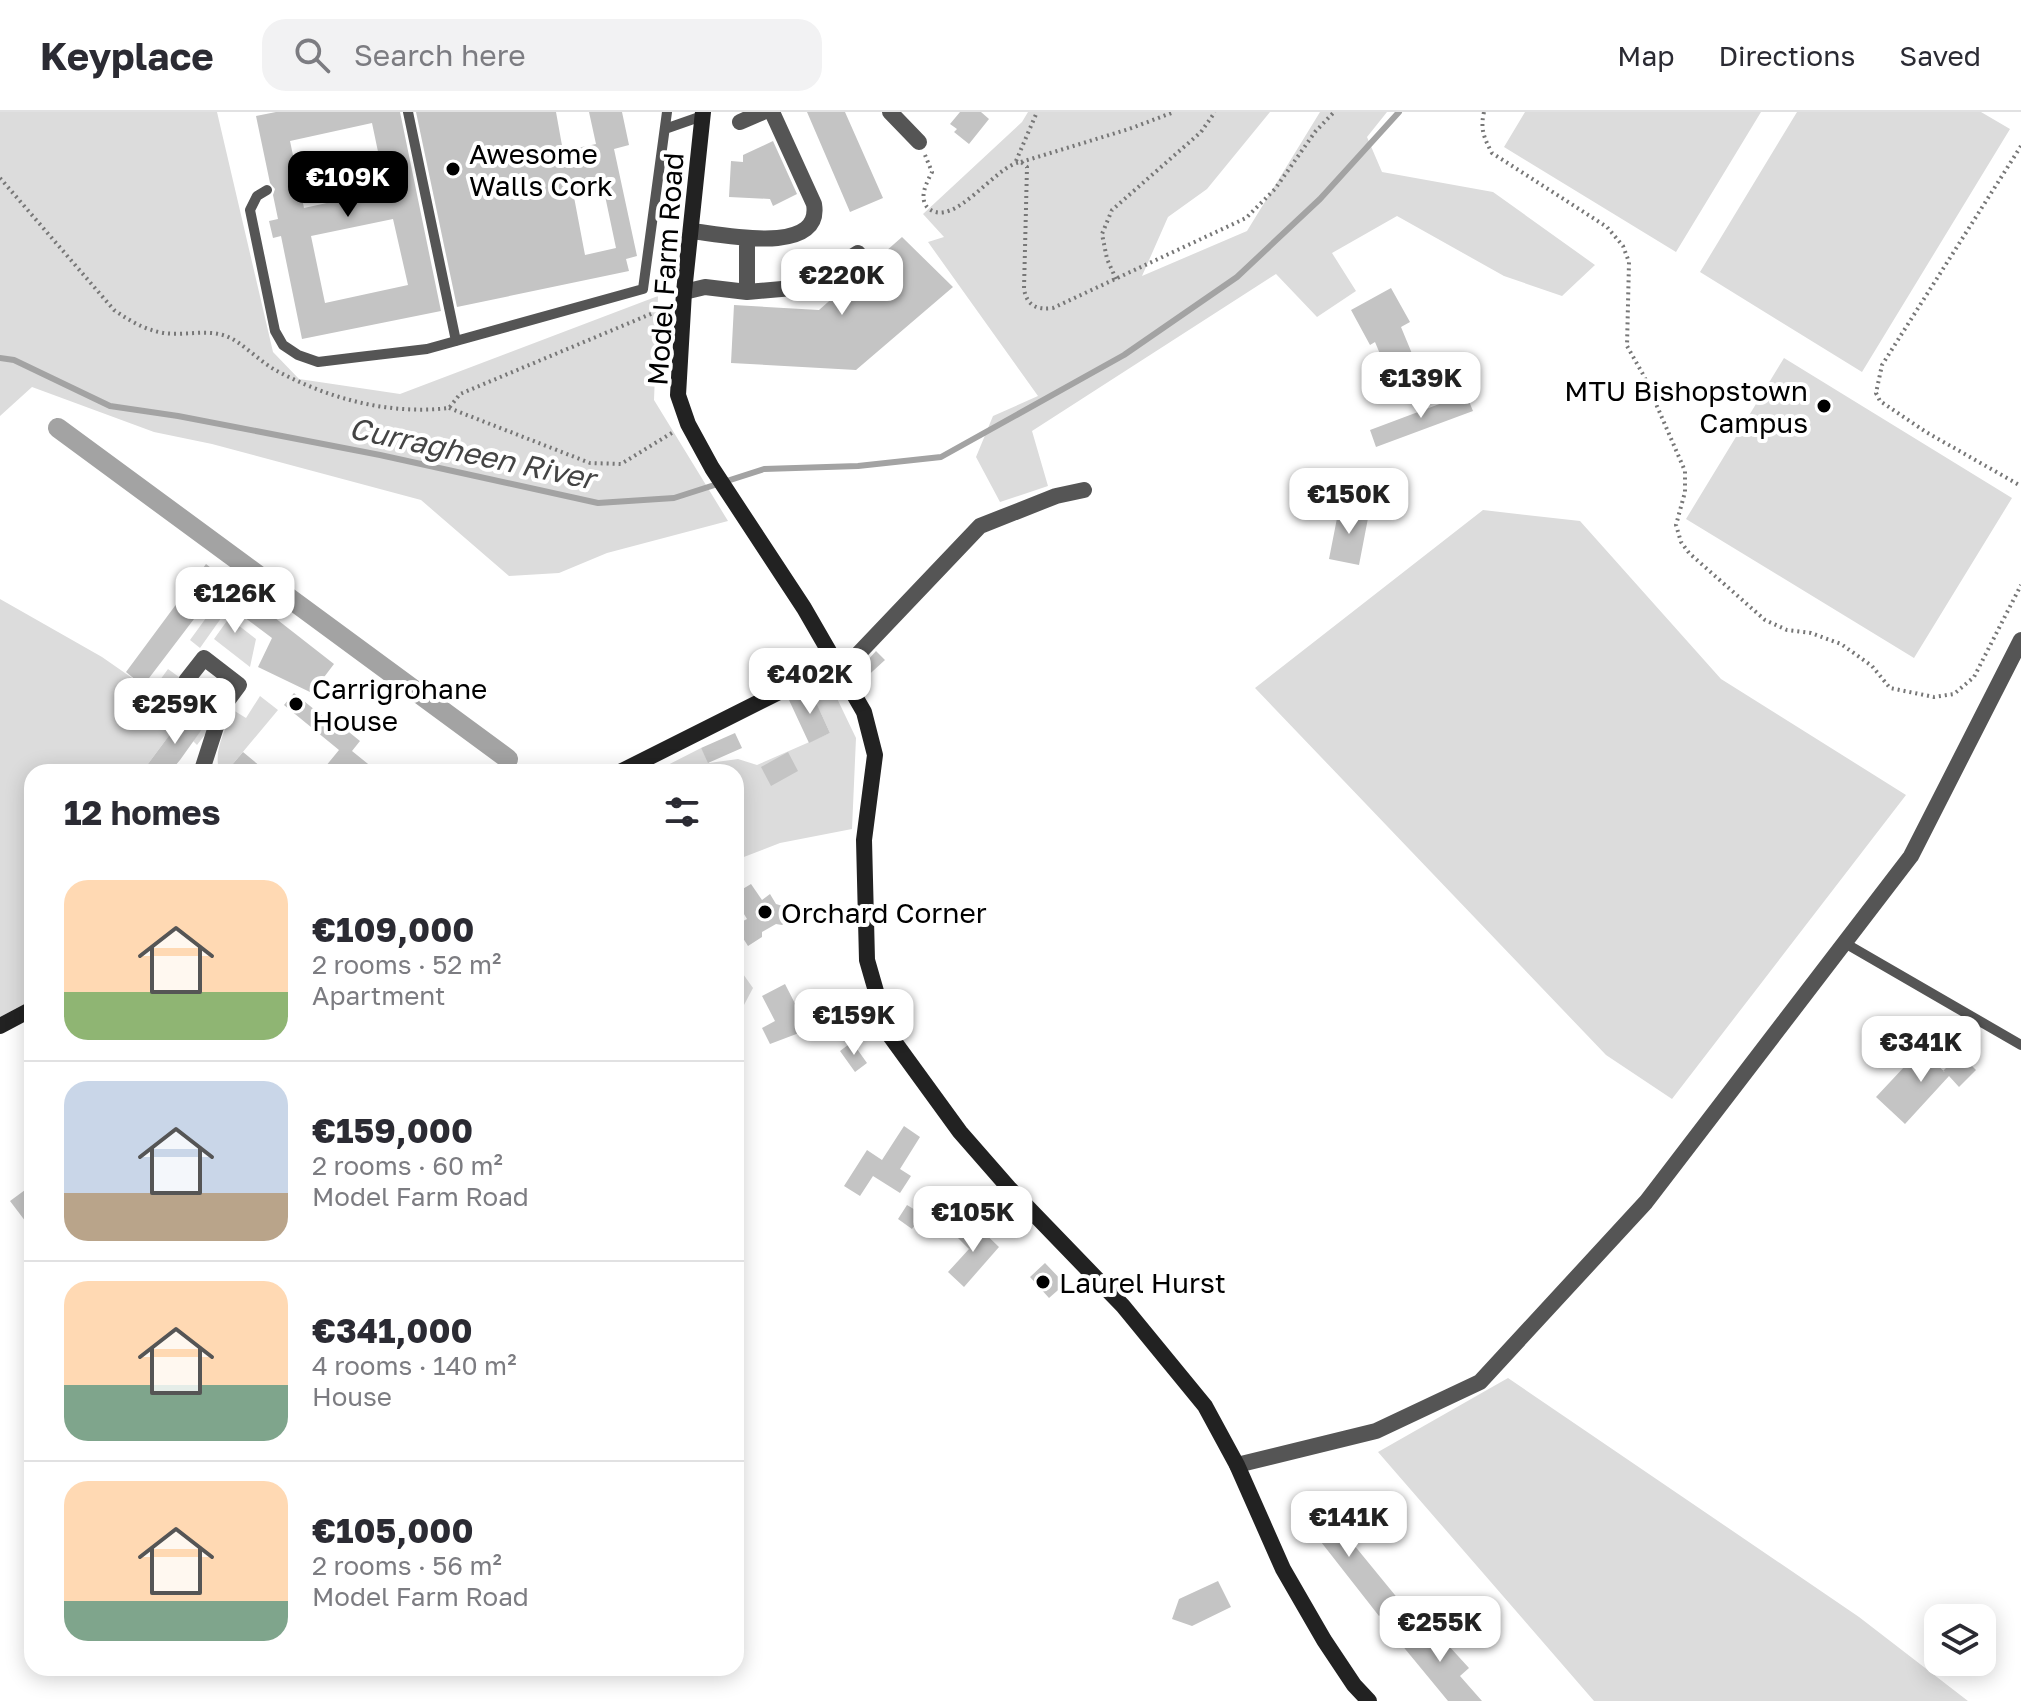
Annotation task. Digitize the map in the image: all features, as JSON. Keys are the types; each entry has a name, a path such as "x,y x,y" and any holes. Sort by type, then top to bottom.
{"main road":[{"name":"Model Farm Road","path":"703,114 684,295 678,395 688,424 712,468 804,608 864,712 875,755 864,840 867,960 888,1033 960,1132 1009,1188 1123,1306 1205,1406 1237,1465 1283,1569 1324,1640 1354,1685 1369,1701"},
{"path":"636,764 837,665"},
{"path":"0,1026 24,1013"}],"street":[{"path":"740,122 763,112"},
{"path":"692,231 773,240 809,227 814,218 814,204 772,112"},
{"path":"890,112 919,142"},
{"path":"747,238 747,292"},
{"path":"684,295 705,287 747,292 804,287 858,253"},
{"path":"837,665 980,526 1056,496 1084,490"},
{"path":"1237,1465 1376,1431 1480,1382 1646,1202 1911,856 2021,640"},
{"path":"204,764 222,708"}],"lane":[{"path":"408,112 456,341"},
{"path":"267,190 257,196 250,210 275,331 283,345 298,355 318,362 427,349 643,289 667,112"},
{"path":"665,129 703,114"},
{"path":"1843,942 2021,1045"}],"path":[{"path":"1018,162 1037,112"},
{"path":"919,142 932,172 925,186 925,205 941,213 958,207 1018,162 1129,129 1174,112"},
{"path":"1116,279 1107,259 1102,234 1112,210 1201,132 1215,112"},
{"path":"1018,162 1027,167 1026,300 1043,309 1053,308 1246,218 1275,189 1315,132 1334,112"},
{"path":"1484,112 1481,125 1492,153 1607,227 1623,246 1629,262 1627,346 1644,376 1685,471 1685,492 1676,525 1678,534 1689,553 1735,595 1765,620 1787,630 1811,633 1841,644 1872,666 1890,688 1934,697 1954,694 1974,677 2021,585"},
{"path":"2021,146 1882,365 1876,393 1880,401 1926,432 2021,486"},
{"path":"0,178 114,310 133,324 166,333 196,332 227,336 274,370 314,388 379,408 422,411 449,408 590,463 621,464 688,424"},
{"path":"449,408 460,394 684,295"}],"shaded area":[{"path":"0,112 217,112 273,352 299,379 400,394 658,296 654,400 728,521 607,553 559,573 509,576 421,500 212,444 154,432 32,387 0,416"},
{"path":"1028,112 1270,112 1207,189 1168,217 1142,276 1247,231 1320,112 1387,112 1367,137 1382,172 1493,192 1595,265 1562,296 1504,276 1397,216 1332,253 1356,291 1317,317 1276,274 1032,431 1048,486 1000,502 976,457 993,416 1038,396 928,242 944,237 923,214 1022,122"},
{"path":"1525,112 1761,112 1676,252 1504,147"},
{"path":"1797,112 1981,112 2010,129 1862,372 1700,272"},
{"path":"1784,358 2012,498 1914,658 1686,519"},
{"path":"1483,510 1580,521 1721,679 1906,795 1672,1099 1606,1055 1255,688"},
{"path":"0,599 102,657 158,696 165,684 160,680 168,669 179,677 168,694 201,718 210,707 213,711 210,728 197,745 193,741 204,725 185,714 148,764 24,764 24,1004 0,1017"},
{"path":"214,607 224,614 200,648 190,640"},
{"path":"229,618 256,639 250,667 214,639"},
{"path":"832,688 856,738 852,829 780,843 744,857 744,764 670,764 701,748 709,763 738,759 757,765 830,733 813,696"},
{"path":"260,696 278,710 233,764 218,764 219,749 233,710 246,718"},
{"path":"744,975 753,988 744,1005"},
{"path":"1508,1378 1859,1617 1924,1667 1924,1676 1936,1676 1968,1701 1594,1701 1378,1452"}],"building":[{"path":"276,112 400,112 441,311 302,339 281,236 273,238 269,221 278,219 273,195 275,189 270,183 256,116","holes":["372,123 386,190 304,208 290,141","393,219 408,285 325,303 311,236"]},
{"path":"416,112 556,112 563,151 596,144 589,112 622,112 629,145 614,149 637,256 626,259 629,271 457,307","holes":["604,191 616,248 585,255 574,197"]},
{"path":"807,112 845,112 883,198 850,212"},
{"path":"960,112 981,112 989,119 969,144 954,132 957,129 950,124"},
{"path":"773,141 797,194 773,206 770,199 729,197 731,161 743,162 743,155"},
{"path":"902,237 953,287 856,370 731,363 734,305 819,310"},
{"path":"1391,288 1410,322 1401,327 1420,373 1393,385 1375,342 1370,345 1351,310"},
{"path":"1466,394 1473,411 1376,447 1370,430"},
{"path":"1339,508 1369,513 1359,565 1329,559"},
{"path":"206,564 334,664 312,693 258,667 272,638 213,594 143,686 126,672"},
{"path":"876,651 885,660 862,681 855,674"},
{"path":"810,689 830,733 809,743 789,700"},
{"path":"294,693 336,727 339,724 360,741 352,751 368,764 328,764 339,750 284,705"},
{"path":"185,714 205,725 177,764 148,764"},
{"path":"735,733 742,748 708,763 701,748"},
{"path":"243,752 257,764 233,764"},
{"path":"788,752 798,771 771,786 761,767"},
{"name":"Orchard Corner","path":"751,884 762,900 770,894 776,904 786,907 791,918 762,932 762,937 748,946 744,940 744,920 747,919 744,914 744,888"},
{"path":"785,984 806,1025 797,1029 799,1033 770,1044 762,1028 775,1021 762,996"},
{"path":"852,1042 867,1063 855,1072 840,1051"},
{"path":"1920,1050 1943,1071 1960,1054 1976,1070 1959,1087 1949,1076 1905,1124 1876,1097"},
{"path":"904,1126 920,1137 900,1169 911,1176 900,1193 873,1176 860,1196 844,1186 867,1150 882,1160"},
{"path":"24,1191 24,1219 10,1201"},
{"path":"907,1205 922,1214 912,1229 898,1219"},
{"path":"973,1222 999,1247 964,1287 948,1272 969,1249 958,1238"},
{"name":"Laurel Hurst","path":"1045,1263 1065,1284 1049,1298 1030,1277"},
{"path":"1320,1499 1347,1550 1354,1545 1399,1600 1379,1616 1314,1533 1311,1535 1302,1509"},
{"path":"1218,1581 1231,1607 1192,1626 1172,1619 1179,1599"},
{"path":"1426,1621 1469,1668 1460,1676 1482,1701 1448,1701 1401,1644"}],"waterway":[{"name":"Curragheen River","path":"0,358 14,360 110,406 380,455 598,503 674,498 764,469 858,466 941,457 1124,355 1237,277 1320,199 1399,112"},
{"path":"58,428 508,759"}],"place":[{"name":"Awesome Walls Cork","path":"453,169"},
{"name":"MTU Bishopstown Campus","path":"1824,406"},
{"name":"Carrigrohane House","path":"296,704"},
{"name":"Orchard Corner","path":"765,912"},
{"name":"Laurel Hurst","path":"1043,1282"}]}
